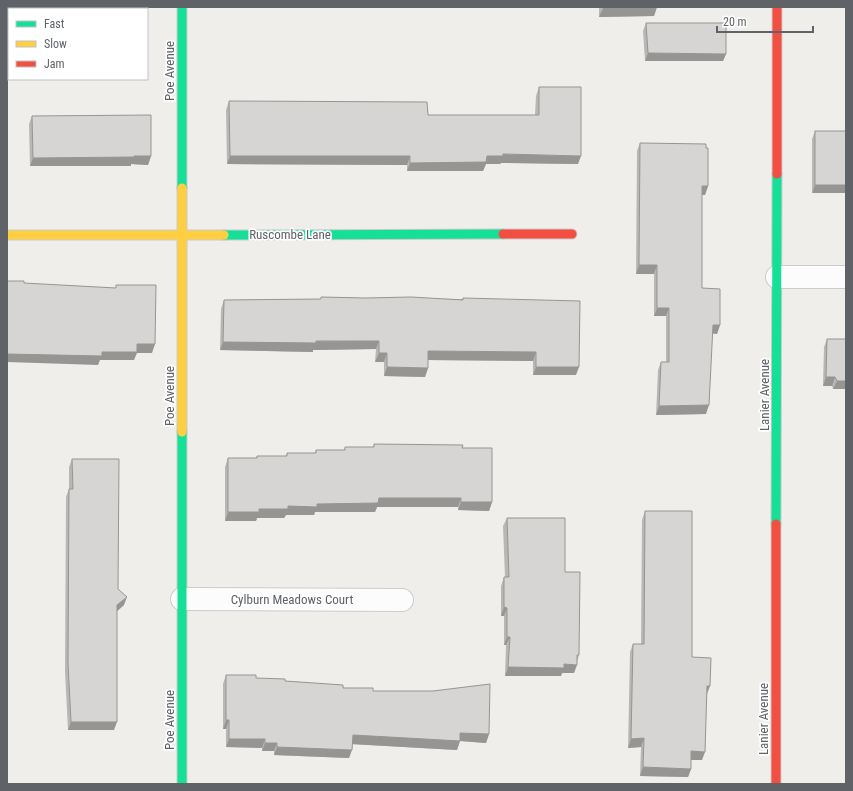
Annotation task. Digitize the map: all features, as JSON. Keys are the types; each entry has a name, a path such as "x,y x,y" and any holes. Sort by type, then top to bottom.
{"street":[{"name":"Poe Avenue","path":"182,7 182,784"},
{"name":"Lanier Avenue","path":"776,784 777,7"},
{"name":"Ruscombe Lane","path":"7,235 572,234"},
{"path":"777,277 846,277"},
{"name":"Cylburn Meadows Court","path":"182,599 402,600"}],"building":[{"path":"603,7 657,7 603,8"},
{"path":"646,23 726,23 726,54 648,53"},
{"path":"539,87 581,87 581,156 503,154 503,156 487,156 486,162 410,163 410,156 230,156 229,101 427,102 428,115 539,115"},
{"path":"151,115 151,156 33,158 32,116"},
{"path":"815,131 846,131 846,185 815,185"},
{"path":"640,143 706,144 706,148 708,148 708,186 702,186 702,288 720,289 720,325 713,325 709,405 659,406 661,362 669,362 669,308 657,308 657,265 639,265"},
{"path":"7,281 116,288 116,285 156,285 155,344 137,344 137,352 102,352 102,356 7,354"},
{"path":"321,297 411,297 463,300 463,298 580,301 579,367 536,367 536,352 428,351 428,368 387,367 387,353 379,353 379,341 316,341 316,343 223,342 224,300 321,299"},
{"path":"827,339 846,339 846,381 837,381 835,377 826,377"},
{"path":"374,444 463,445 462,448 492,448 492,502 461,502 461,498 379,498 378,503 317,504 317,507 288,506 288,509 259,509 259,512 228,512 228,458 287,456 287,453 316,453 316,450 345,450 345,447 374,447"},
{"path":"72,459 119,459 118,589 127,597 117,605 117,722 71,722 68,663 69,489 73,489"},
{"path":"645,511 692,511 692,657 711,658 710,686 707,686 705,752 691,751 691,769 643,767 644,738 631,739 633,644 644,644"},
{"path":"507,518 565,518 565,572 580,572 579,655 577,655 577,665 564,664 564,668 508,667 510,637 507,637 507,608 504,607 504,577 509,577"},
{"path":"226,675 256,675 256,678 285,679 285,681 343,685 343,688 373,688 373,691 433,691 490,684 489,734 460,733 460,741 353,735 352,750 277,747 277,743 265,743 265,739 229,739 229,720 226,720"}],"traffic: fast":[{"path":"182,7 182,188"},
{"path":"776,524 777,174"},
{"path":"224,235 503,234"},
{"path":"182,432 182,784"}],"traffic: slow":[{"path":"182,188 182,432"},
{"path":"7,235 224,235"}],"traffic: jam":[{"path":"777,7 777,174"},
{"path":"503,234 572,234"},
{"path":"776,524 776,784"}]}
